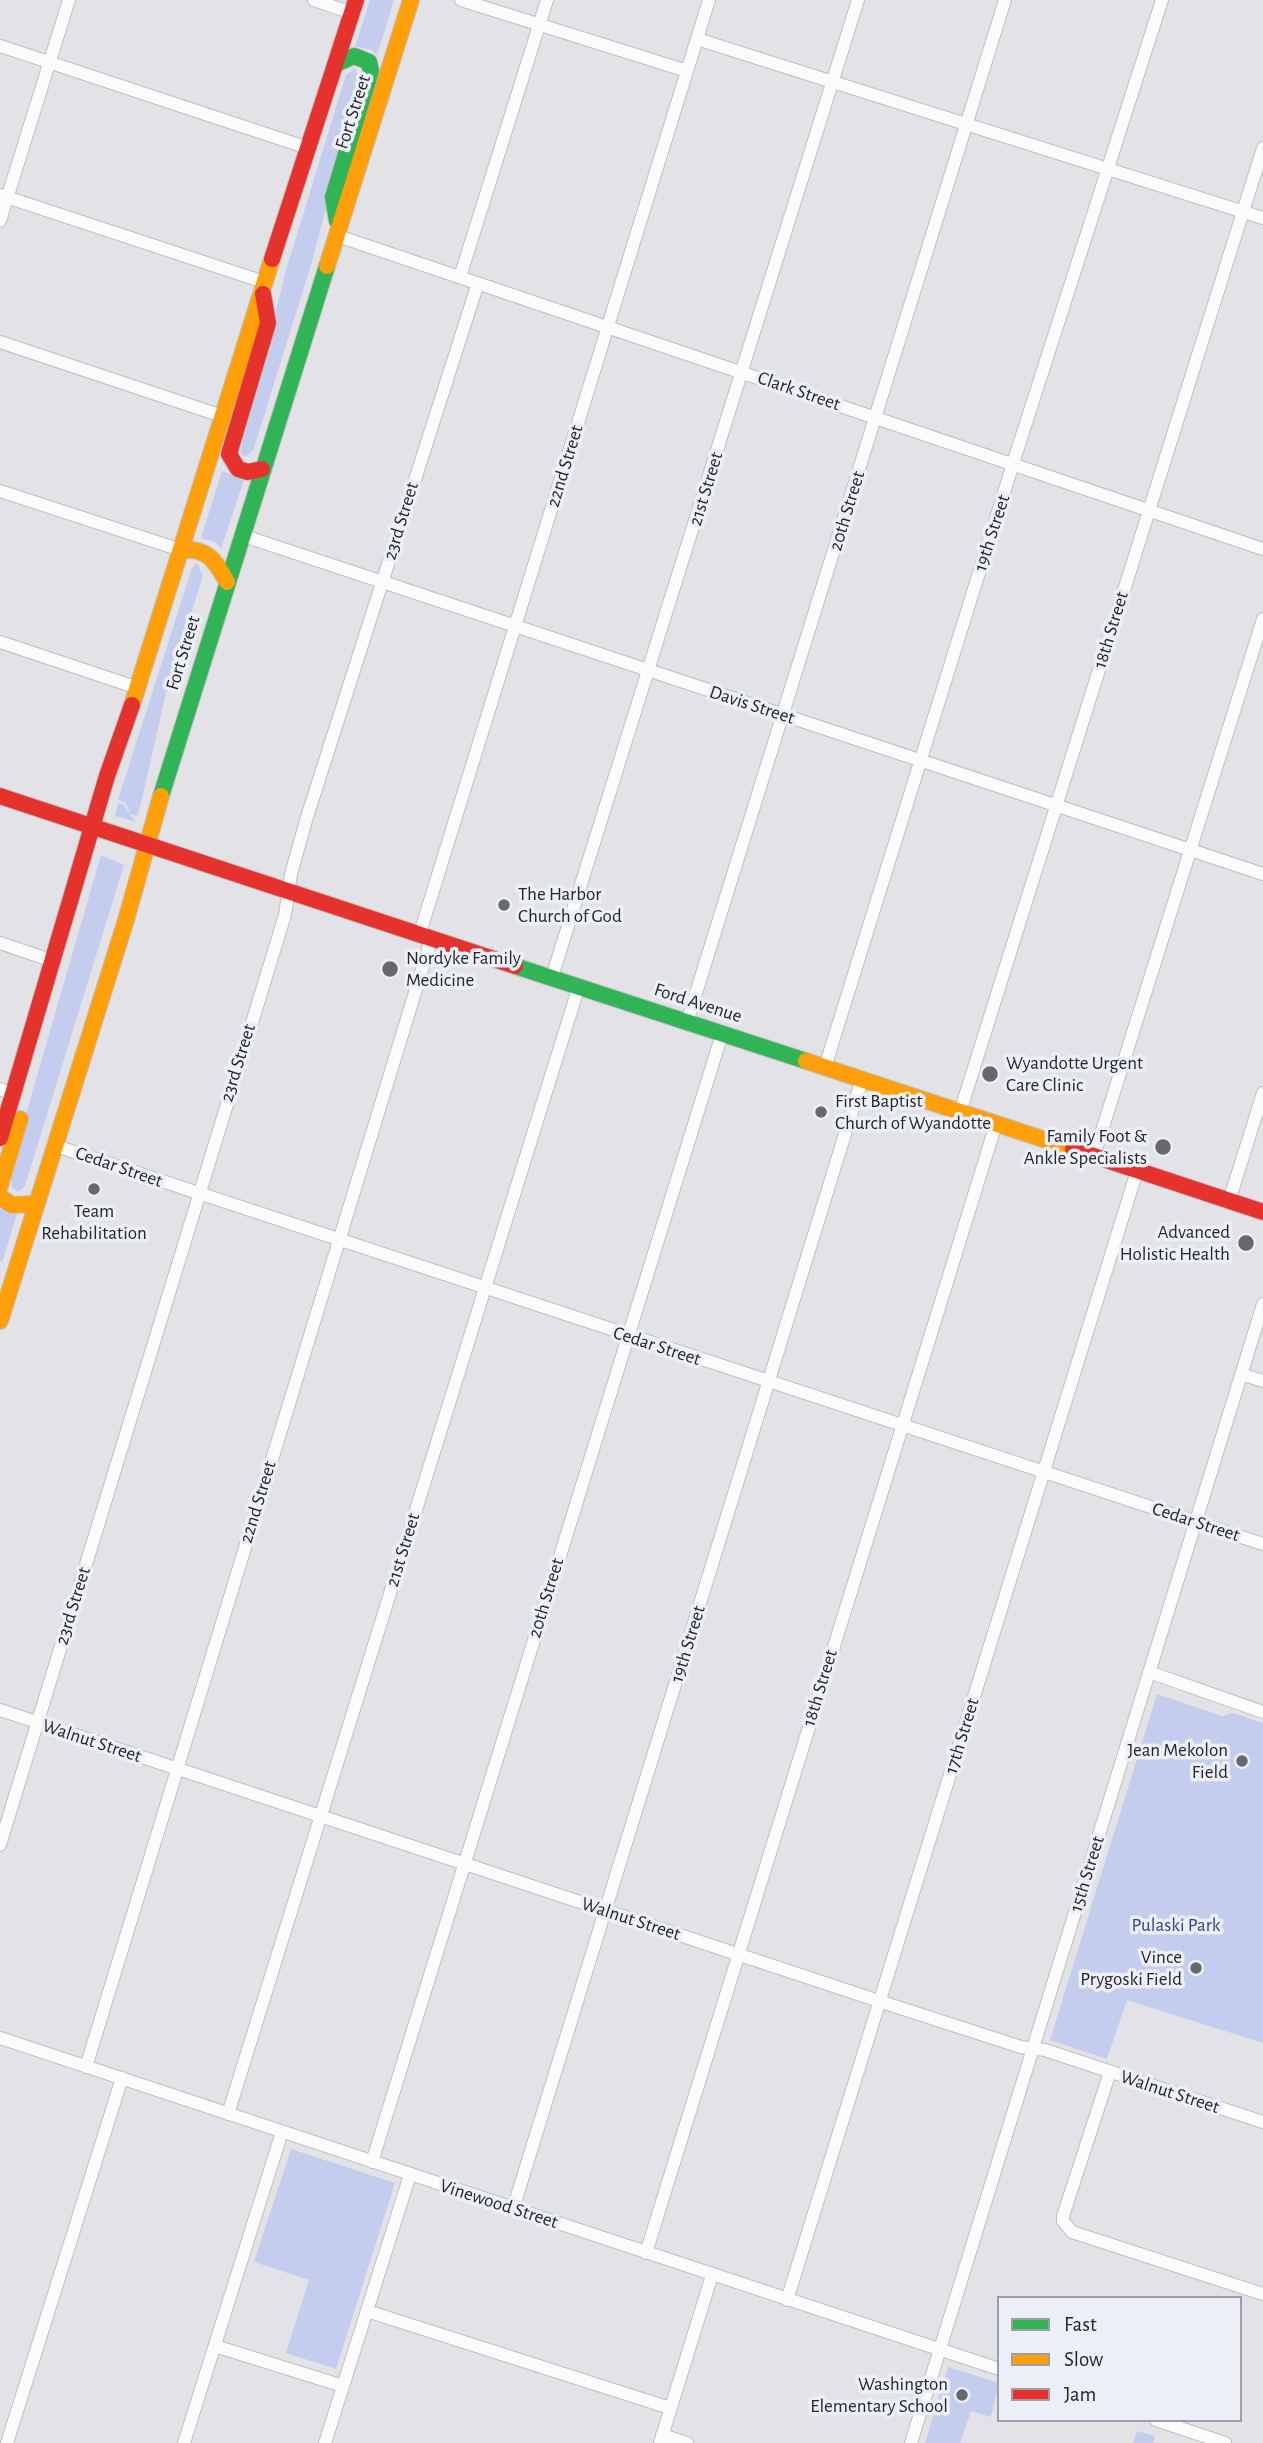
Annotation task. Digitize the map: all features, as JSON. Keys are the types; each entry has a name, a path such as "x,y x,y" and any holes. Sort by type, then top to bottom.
{"main road":[{"name":"Fort Street","path":"0,1321 53,1145 98,1013 146,843 241,535 411,0"},
{"name":"Fort Street","path":"0,1138 7,1092 40,1005 92,827 354,6"},
{"path":"336,64 354,56 369,62 371,71 333,197 337,230"},
{"path":"262,469 248,472 238,469 229,454 268,323 263,286"},
{"path":"181,550 198,548 207,551 227,582"},
{"name":"Ford Avenue","path":"0,796 1263,1212"},
{"path":"0,1186 37,1062 40,1005"},
{"path":"0,1197 12,1205 35,1204"}],"street":[{"path":"0,221 4,196 69,0"},
{"path":"314,0 354,6"},
{"path":"461,0 687,71"},
{"path":"460,277 547,0"},
{"name":"22nd Street","path":"86,2067 338,1241 515,627 709,0"},
{"name":"21st Street","path":"552,977 858,0"},
{"name":"20th Street","path":"687,1022 1005,0"},
{"name":"19th Street","path":"825,1067 1013,464 1162,0"},
{"path":"697,39 1263,218"},
{"path":"0,46 308,148"},
{"name":"18th Street","path":"960,1112 1263,149"},
{"path":"4,196 263,286"},
{"name":"Clark Street","path":"337,230 460,277 1263,549"},
{"name":"23rd Street","path":"0,1845 285,915 307,817 478,283"},
{"path":"0,342 222,416"},
{"path":"0,491 181,550"},
{"name":"Davis Street","path":"241,535 1263,874"},
{"path":"1094,1156 1263,619"},
{"path":"0,642 138,688"},
{"path":"0,943 53,961"},
{"name":"21st Street","path":"228,2114 579,986"},
{"name":"20th Street","path":"372,2162 722,1034"},
{"name":"19th Street","path":"513,2209 862,1079"},
{"path":"1229,1201 1263,1093"},
{"name":"18th Street","path":"646,2253 996,1124"},
{"name":"Cedar Street","path":"53,1145 902,1427 1197,1520 1263,1544"},
{"name":"17th Street","path":"787,2300 1137,1171"},
{"name":"15th Street","path":"911,2443 1263,1304"},
{"path":"1241,1374 1263,1381"},
{"path":"1149,1672 1263,1712"},
{"name":"Walnut Street","path":"0,1710 738,1955 1263,2122"},
{"name":"Vinewood Street","path":"0,2038 997,2368"},
{"path":"1110,2072 1063,2221 1072,2232 1263,2294"},
{"path":"7,2443 122,2078"},
{"path":"184,2443 282,2132"},
{"path":"325,2443 410,2175"},
{"path":"687,2443 661,2439 712,2275"},
{"path":"367,2311 670,2409"},
{"path":"215,2346 343,2386"},
{"path":"1162,2422 1225,2443"}],"green space":[{"path":"370,0 394,0 377,55 371,50 355,46"},
{"path":"355,68 360,78 311,265 253,451 244,457 240,452 287,267 346,75"},
{"path":"222,471 244,480 221,549 215,542 201,538"},
{"path":"197,563 203,576 166,693 138,816 131,814 125,802 118,800 192,568"},
{"path":"118,803 124,805 136,822 115,816"},
{"path":"101,855 124,865 25,1186 18,1192 12,1187 10,1169"},
{"path":"0,1209 17,1214 2,1263 0,1261"},
{"name":"Pulaski Park","path":"1157,1694 1222,1716 1233,1713 1263,1723 1263,2043 1127,2000 1107,2059 1050,2040"},
{"path":"291,2149 395,2183 336,2369 286,2353 309,2280 254,2262"},
{"path":"948,2367 997,2382 991,2417 971,2411 960,2443 925,2443"},
{"path":"1137,2431 1155,2436 1153,2443 1133,2443"}],"traffic: fast":[{"path":"336,64 354,56 369,62 371,71 333,197 337,221"},
{"path":"161,796 327,266"},
{"path":"515,966 806,1061"}],"traffic: slow":[{"path":"327,266 411,0"},
{"path":"132,705 272,259"},
{"path":"181,550 198,551 210,557 227,582"},
{"path":"0,1321 126,920 161,796"},
{"path":"806,1061 1073,1149"},
{"path":"0,1186 20,1119"},
{"path":"0,1197 12,1205 35,1204"}],"traffic: jam":[{"path":"272,259 356,0"},
{"path":"262,469 248,472 238,469 229,454 268,323 263,294"},
{"path":"0,1138 107,776 132,705"},
{"path":"0,796 515,966"},
{"path":"1073,1149 1263,1212"}],"place":[{"name":"The Harbor Church of God","path":"504,905"},
{"name":"Nordyke Family Medicine","path":"390,969"},
{"name":"Wyandotte Urgent Care Clinic","path":"990,1074"},
{"name":"First Baptist Church of Wyandotte","path":"821,1112"},
{"name":"Family Foot & Ankle Specialists","path":"1163,1147"},
{"name":"Team Rehabilitation","path":"94,1189"},
{"name":"Advanced Holistic Health","path":"1246,1243"},
{"name":"Jean Mekolon Field","path":"1242,1761"},
{"name":"Vince Prygoski Field","path":"1196,1968"},
{"name":"Washington Elementary School","path":"962,2395"}]}
